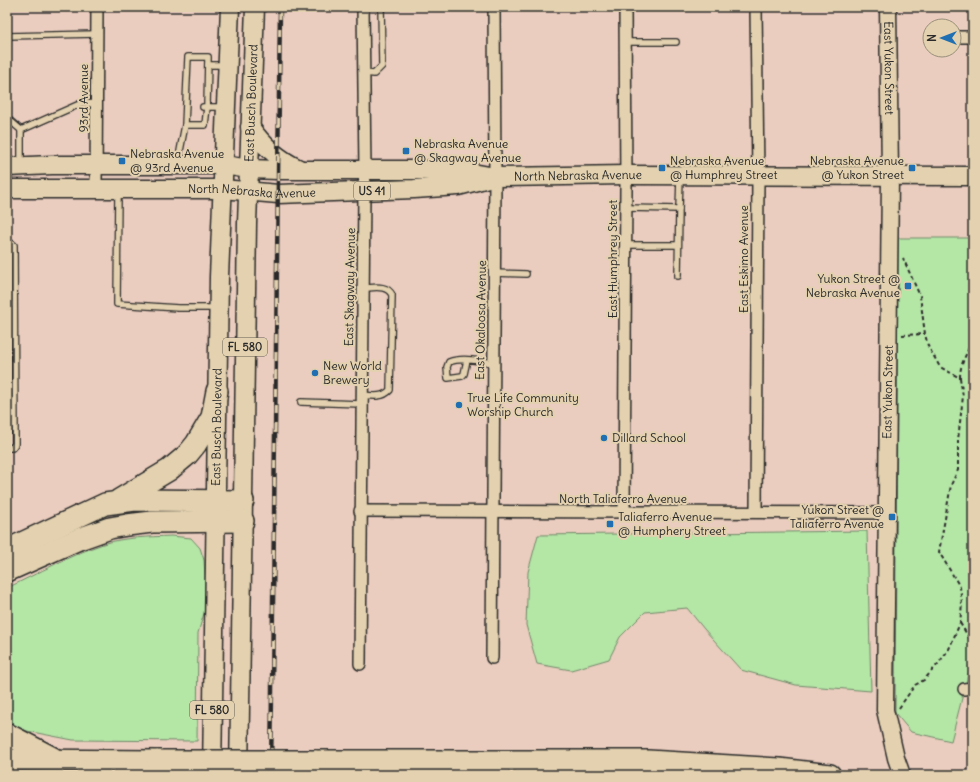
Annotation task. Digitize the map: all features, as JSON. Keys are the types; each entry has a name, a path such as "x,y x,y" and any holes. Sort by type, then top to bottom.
{"highway":[{"path":"117,501 169,470 187,455 212,417 217,391"},
{"path":"7,550 105,504 117,501 161,500 216,511"},
{"path":"7,571 79,539 110,528 216,511 243,511"},
{"path":"7,734 57,760"},
{"path":"7,760 648,761 772,769 830,775"}],"main road":[{"name":"East Busch Boulevard","path":"212,775 217,391 230,7"},
{"name":"East Busch Boulevard","path":"239,775 248,192 256,7"},
{"path":"250,127 272,153 287,163 303,170"},
{"name":"North Nebraska Avenue","path":"12,169 97,165 224,165 249,169 456,170 495,177 626,175 973,176"},
{"name":"North Nebraska Avenue","path":"7,189 223,189 278,194 458,186 495,177"}],"street":[{"name":"93rd Avenue","path":"96,188 97,7"},
{"name":"East Skagway Avenue","path":"360,664 360,511 365,170 363,7"},
{"name":"East Okaloosa Avenue","path":"492,658 495,177 494,7"},
{"name":"East Humphrey Street","path":"624,512 626,245 625,7"},
{"name":"East Eskimo Avenue","path":"756,7 758,176 756,512"},
{"name":"East Yukon Street","path":"888,7 890,176 885,710 896,758 902,775"},
{"path":"962,37 973,37"},
{"name":"North Taliaferro Avenue","path":"360,511 886,513"}],"lane":[{"path":"364,73 374,74 382,66 381,7"},
{"path":"7,36 97,34"},
{"path":"625,42 676,42"},
{"path":"180,165 180,151 188,108 188,57 208,57 205,125 185,125"},
{"path":"208,65 228,64"},
{"path":"21,130 82,103 97,104"},
{"path":"205,107 226,107"},
{"path":"7,118 21,130"},
{"path":"12,169 21,130"},
{"path":"678,276 680,175"},
{"path":"118,188 116,304 178,308 219,308"},
{"path":"626,208 679,209"},
{"path":"7,243 11,243 14,246 15,299 15,444 12,448 7,448"},
{"path":"626,245 678,245"},
{"path":"494,273 526,274"},
{"path":"301,402 362,400 381,396 390,390 392,295 386,288 363,288"},
{"path":"7,299 15,299"},
{"path":"467,360 493,363"}],"path":[{"path":"902,251 906,265 920,296 928,346 940,367 960,378"},
{"path":"898,710 915,684 924,680 949,649 960,623 962,604 960,587 939,552 952,485 958,470 958,440 963,396 960,369 972,338 970,316 973,311"},
{"path":"897,335 925,334"},
{"path":"960,623 973,644"}],"green space":[{"path":"898,238 973,238 973,655 951,741 911,732 895,713"},
{"path":"867,531 871,691 796,685 741,670 687,608 645,612 620,637 609,659 571,670 537,664 526,625 528,572 538,535"},
{"path":"171,536 191,538 200,548 204,560 205,610 198,633 197,741 73,740 27,731 7,723 7,588 91,548 103,544 145,537"}],"railway":[{"path":"271,775 280,7"}],"place":[{"name":"Nebraska Avenue @ Skagway Avenue","path":"406,151"},
{"name":"Nebraska Avenue @ 93rd Avenue","path":"122,161"},
{"name":"Nebraska Avenue @ Humphrey Street","path":"662,168"},
{"name":"Nebraska Avenue @ Yukon Street","path":"912,168"},
{"name":"Yukon Street @ Nebraska Avenue","path":"908,286"},
{"name":"New World Brewery","path":"315,373"},
{"name":"True Life Community Worship Church","path":"459,405"},
{"name":"Dillard School","path":"604,438"},
{"name":"Yukon Street @ Taliaferro Avenue","path":"892,517"},
{"name":"Taliaferro Avenue @ Humphery Street","path":"610,524"}]}
